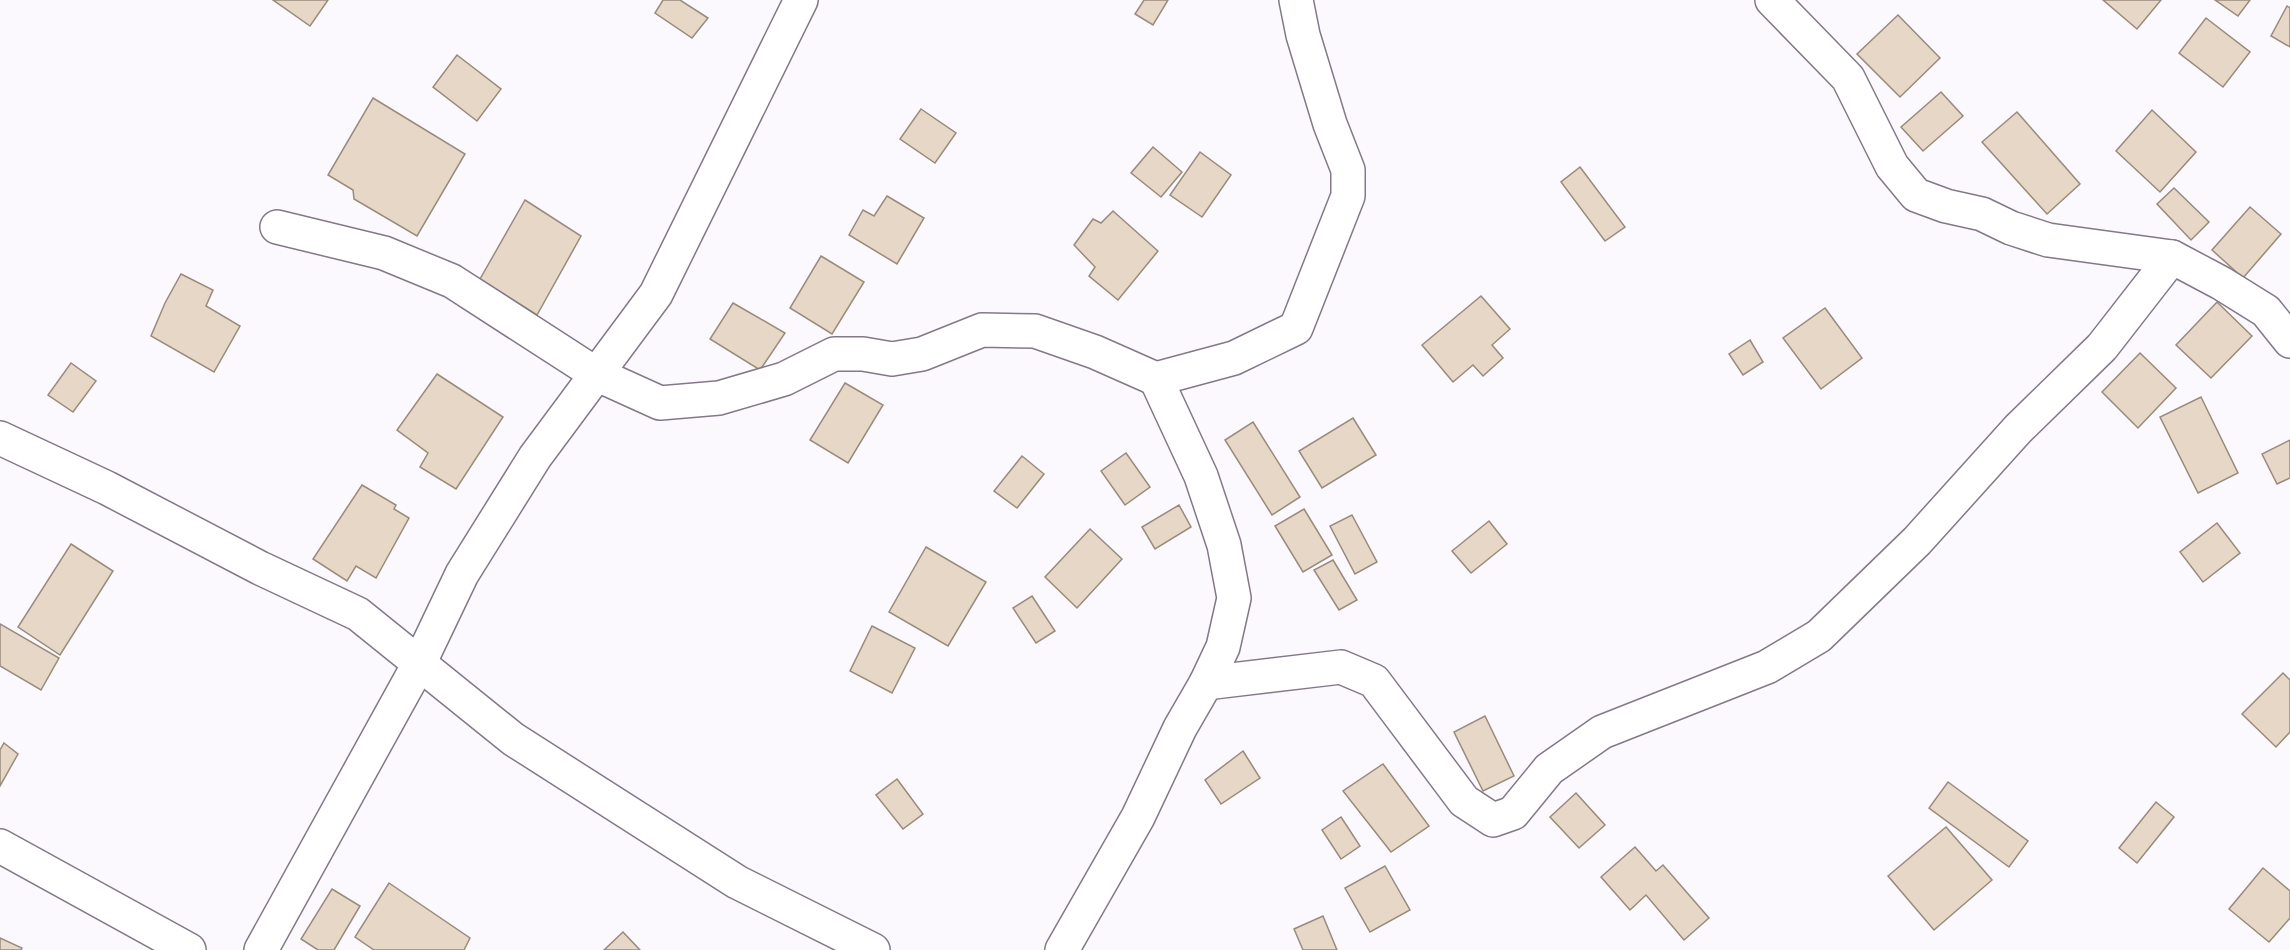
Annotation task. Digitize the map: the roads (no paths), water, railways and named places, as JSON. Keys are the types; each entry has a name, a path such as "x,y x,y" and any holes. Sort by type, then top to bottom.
{"street":[{"path":"261,950 419,664 462,574 535,457 657,294 801,0"},
{"path":"277,227 384,253 452,281 596,374 660,403 719,398 784,379 834,354 863,354 892,359 922,354 982,330 1035,331 1095,352 1156,379 1234,358 1296,328 1348,196 1348,170 1330,124 1303,35 1296,0"},
{"path":"1772,0 1848,78 1892,166 1916,195 1946,206 1982,214 2011,228 2048,240 2172,257 2221,283 2266,311 2290,341"},
{"path":"1206,683 1341,667 1363,676 1374,681 1464,801 1493,820 1513,813 1549,769 1602,732 1767,667 1819,636 1917,541 2018,429 2102,347 2172,257"},
{"path":"1062,950 1138,817 1180,728 1206,683 1223,647 1234,598 1224,545 1201,476 1156,379"},
{"path":"0,438 107,488 260,568 358,614 513,738 737,882 873,950"},
{"path":"0,846 189,950"}]}
